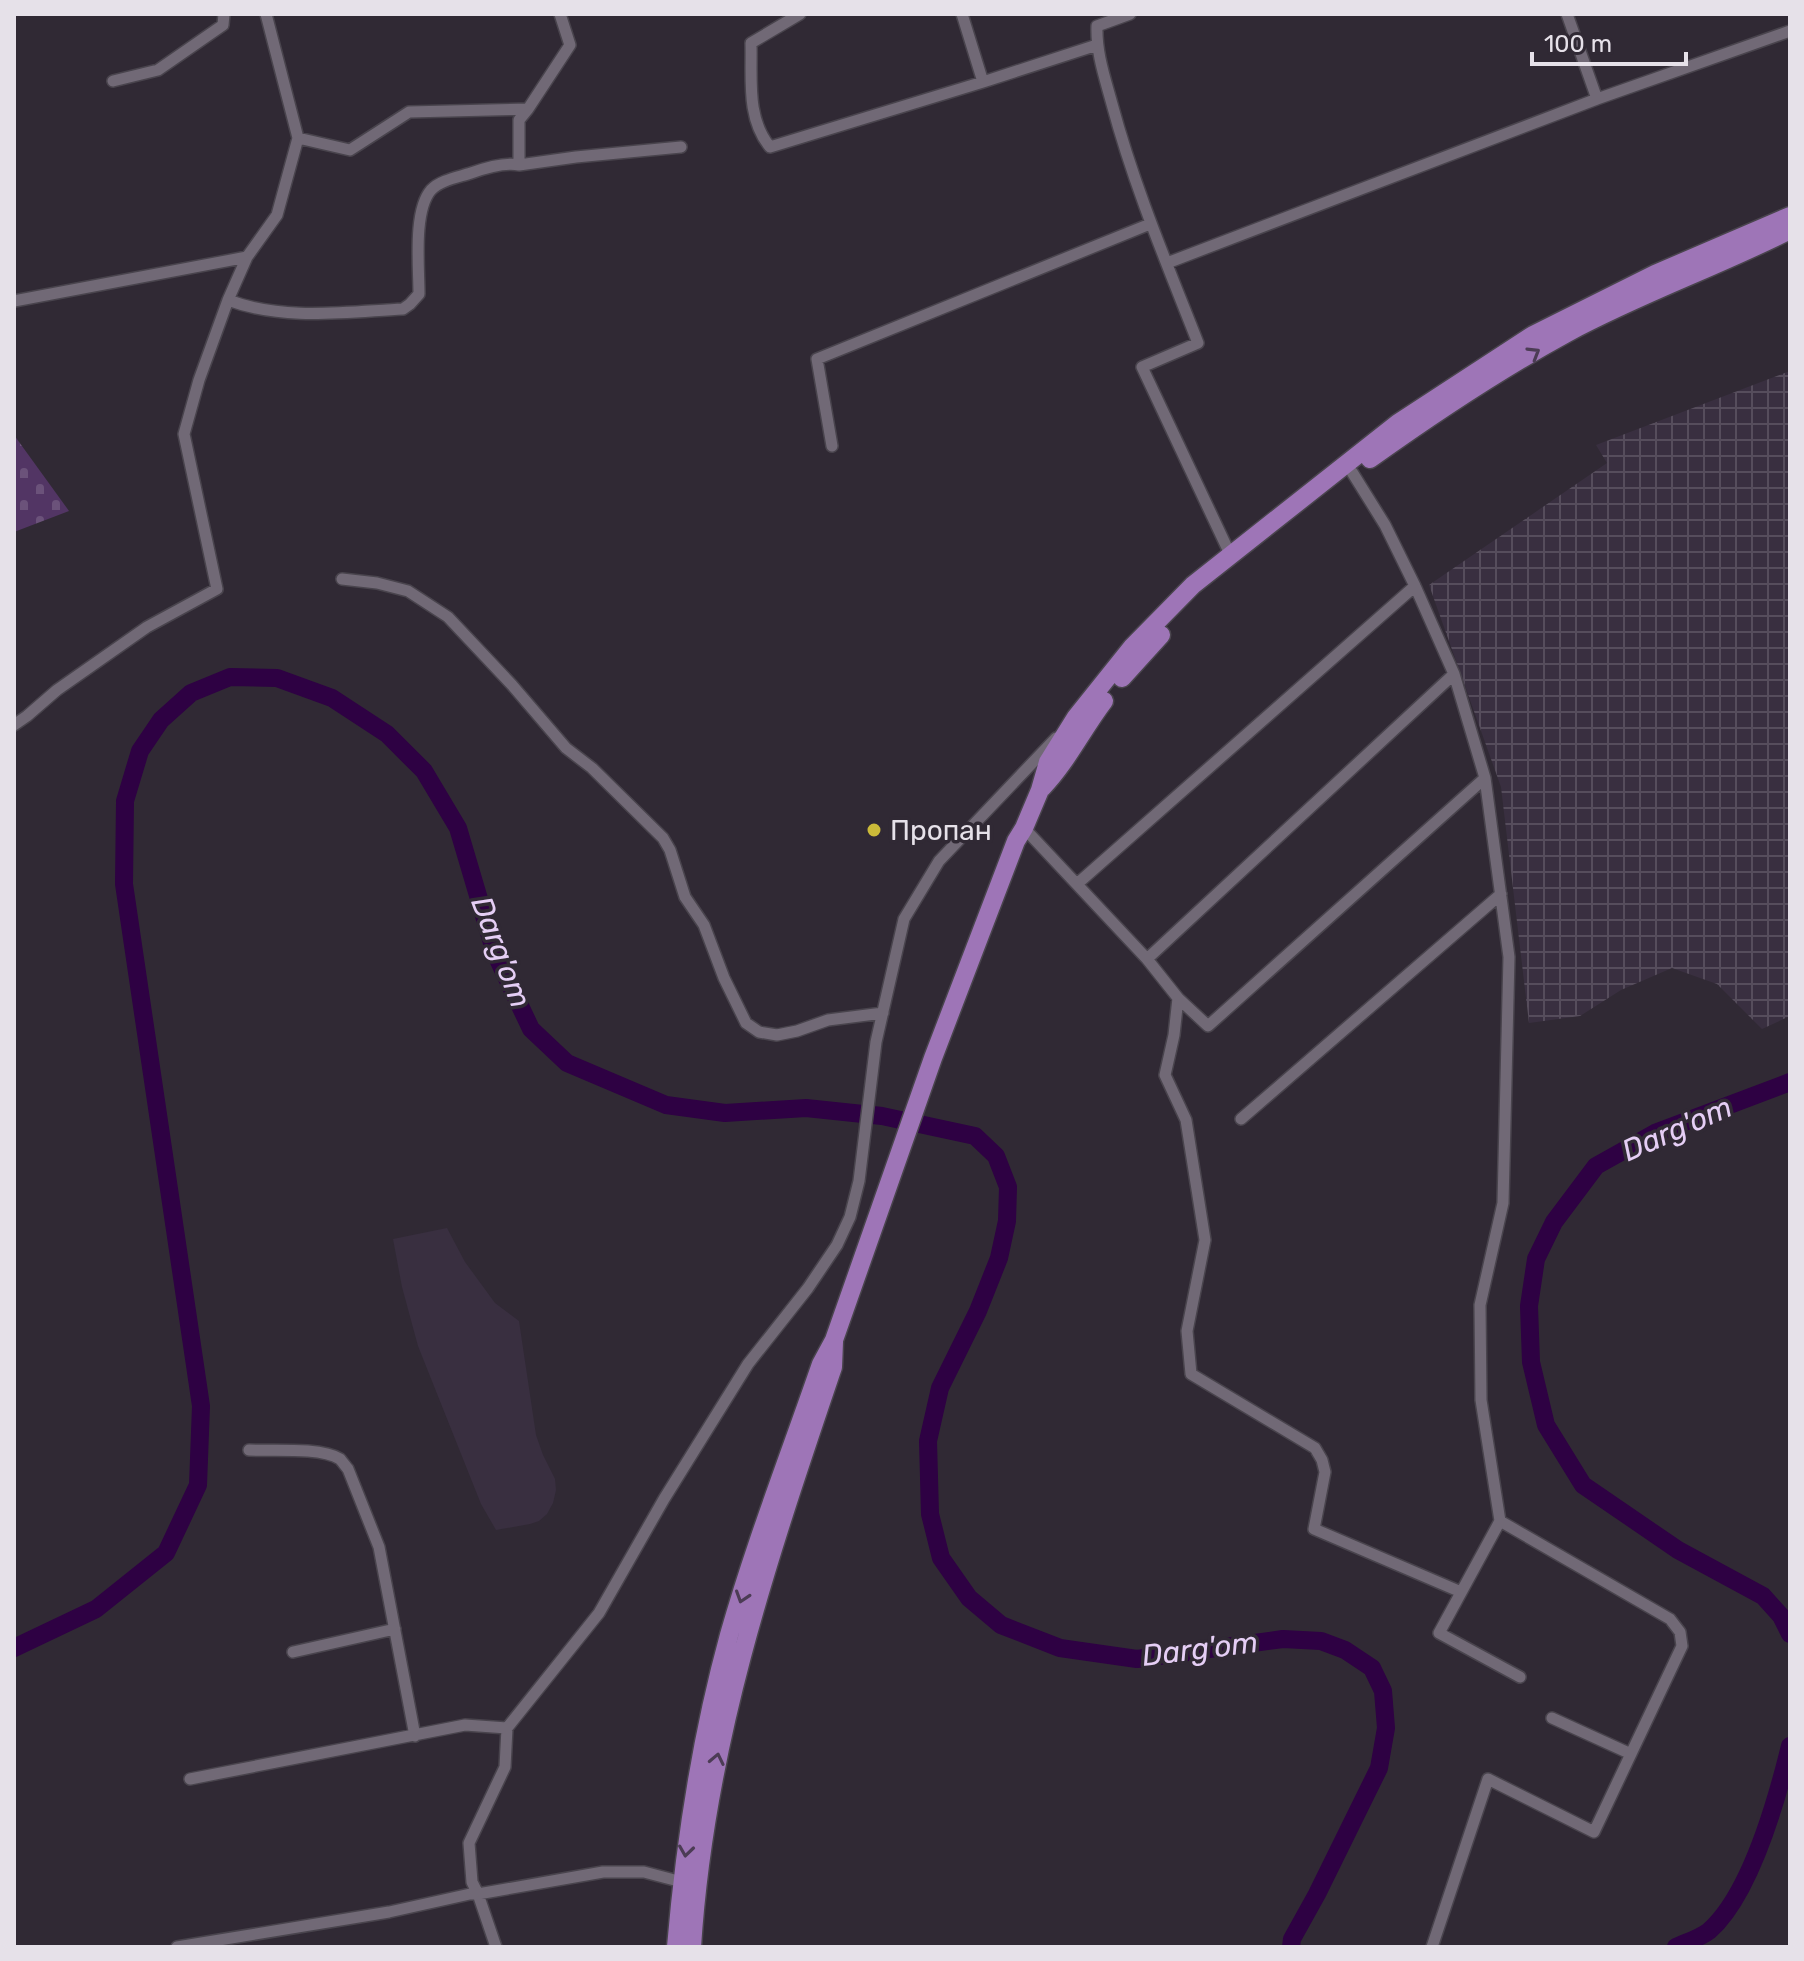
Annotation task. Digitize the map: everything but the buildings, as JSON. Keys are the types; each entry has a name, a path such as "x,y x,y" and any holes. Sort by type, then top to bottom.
{"main road":[{"path":"1040,790 1058,771 1119,681 1190,603 1238,557 1352,472 1563,327 1655,274 1790,216"},
{"path":"676,1947 682,1882 702,1750 730,1635 756,1553 821,1364 834,1340 933,1058 1010,855 1040,790 1048,762 1076,717 1132,647 1193,585 1398,423 1533,335 1563,327 1790,230"},
{"path":"692,1947 695,1900 710,1792 727,1712 774,1543 833,1367 834,1340"}],"street":[{"path":"113,81 158,70 223,25 224,14"},
{"path":"14,725 57,690 147,627 217,589 184,434 199,380 228,300 247,257 277,215 298,138 266,14"},
{"path":"519,165 519,120 570,45 560,14"},
{"path":"800,14 751,43 751,104 762,137 770,147 1097,45"},
{"path":"962,14 983,82"},
{"path":"1130,14 1097,26 1097,45 1122,141 1150,224 1198,343 1142,367 1230,554"},
{"path":"1567,14 1597,99"},
{"path":"1167,263 1597,99 1790,31"},
{"path":"298,138 350,150 409,112 528,109"},
{"path":"228,300 246,307 314,314 403,309 419,294 420,208 431,189 479,171 512,163 519,165 681,147"},
{"path":"832,446 817,359 1150,224"},
{"path":"14,301 247,257"},
{"path":"1352,472 1385,525 1454,674 1485,778 1509,957 1503,1203 1480,1305 1481,1400 1500,1521 1439,1633 1520,1677"},
{"path":"342,579 408,591 448,617 566,748 592,768 663,838 685,897 704,925 724,978 746,1023 759,1032 777,1035 828,1020 883,1013"},
{"path":"1077,884 1415,586"},
{"path":"1147,959 1454,674"},
{"path":"496,1947 472,1882 469,1843 505,1767 507,1728 599,1613 664,1499 748,1364 837,1245 850,1217 859,1181 876,1042 904,919 932,871 1076,717"},
{"path":"1024,828 1147,959 1178,998 1208,1026 1485,778"},
{"path":"1241,1119 1501,894"},
{"path":"1178,998 1165,1075 1186,1120 1205,1240 1187,1331 1191,1374 1315,1448 1325,1472 1314,1529 1461,1592"},
{"path":"249,1450 308,1451 340,1460 348,1469 379,1547 415,1736"},
{"path":"1432,1947 1488,1779 1594,1832 1682,1646 1680,1632 1670,1619 1500,1521"},
{"path":"293,1652 395,1629"},
{"path":"1552,1718 1631,1754"},
{"path":"190,1779 465,1725 507,1728"},
{"path":"177,1947 603,1872 644,1872 682,1882"}],"shaded area":[{"path":"1790,371 1790,1016 1762,1029 1717,984 1672,968 1621,990 1580,1016 1529,1023 1501,787 1429,585 1607,463 1596,445"},
{"path":"447,1228 465,1262 495,1303 519,1321 536,1435 555,1479 556,1490 547,1514 530,1524 496,1530 481,1504 418,1346 393,1239"}],"green space":[{"path":"14,435 69,511 14,532"}],"waterway":[{"name":"Darg'om","path":"14,1648 96,1609 166,1553 198,1485 201,1406 124,884 125,801 140,751 161,720 191,693 230,677 277,678 332,698 387,734 424,771 458,828 495,953 531,1029 567,1063 666,1105 725,1113 806,1108 882,1116 975,1136 996,1156 1008,1187 1007,1221 999,1258 978,1311 940,1388 928,1441 930,1514 941,1558 969,1598 1001,1625 1060,1648 1137,1659 1283,1639 1321,1641 1345,1650 1372,1668 1383,1691 1386,1728 1379,1768 1292,1939 1291,1947"},
{"name":"Darg'om","path":"1790,1082 1655,1133 1596,1166 1554,1222 1536,1259 1529,1306 1531,1362 1546,1425 1583,1485 1678,1550 1763,1596 1781,1616 1790,1634"},
{"name":"Darg'om","path":"1676,1947 1709,1931 1737,1894 1760,1845 1790,1746"}],"place":[{"name":"Пропан","path":"874,830"}]}
